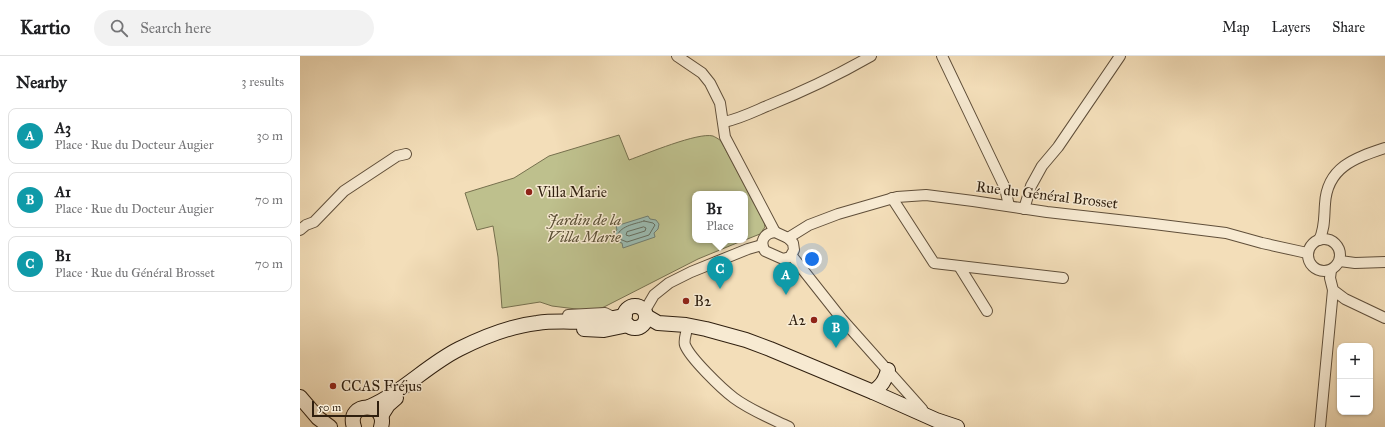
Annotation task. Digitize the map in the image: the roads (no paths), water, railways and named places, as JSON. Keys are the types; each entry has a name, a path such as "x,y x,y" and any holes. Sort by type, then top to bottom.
{"main road":[{"path":"381,421 388,404 459,354 481,344 531,329 558,328 604,330 623,319 628,309 639,307 644,318 660,330 718,338 779,357 933,424 957,427"},
{"path":"300,397 318,418 332,427 353,423 354,415 360,408 369,407 384,400 431,365 457,350 485,337 524,325 558,321 598,321 623,319 637,328 644,318"},
{"path":"644,318 658,323 686,325 746,340 873,392 933,424"},
{"path":"873,392 882,385 888,370"},
{"path":"300,405 317,427"},
{"path":"369,407 374,408 381,421"}],"street":[{"path":"677,56 702,73 710,82 720,103 726,137 731,148 775,232 788,238 794,243 792,256"},
{"path":"724,122 734,120 786,98 854,60 871,56"},
{"path":"942,56 1005,188 1009,206"},
{"path":"1024,209 1031,186 1042,166 1058,147 1120,56"},
{"path":"1319,240 1324,228 1325,200 1330,180 1348,162 1385,148"},
{"path":"302,224 314,222 344,191 397,156 406,154"},
{"name":"Rue du Général Brosset","path":"788,238 809,225 838,214 892,198 910,195 926,195 1024,209 1226,233 1307,253"},
{"path":"892,198 934,263 1063,278"},
{"path":"775,232 766,235 763,240 762,245 765,251 784,259 792,256"},
{"path":"1319,240 1331,240 1340,249 1340,261 1336,267 1326,272 1319,271 1312,267 1308,260 1307,253 1310,247 1314,242 1319,240"},
{"path":"644,318 654,295 668,283 691,272 748,249 762,245"},
{"path":"792,256 841,318 922,409 933,424"},
{"path":"1340,261 1355,263 1385,262"},
{"path":"959,266 988,311"},
{"path":"1320,427 1333,290 1330,278 1331,270"},
{"path":"1333,290 1345,299 1385,318"},
{"path":"686,333 685,345 690,354 733,398 789,427"}],"water":[{"path":"648,216 650,219 656,220 659,224 658,229 654,233 655,237 623,248 622,243 614,241 613,236 617,230 616,226"}],"place":[{"name":"Villa Marie","path":"529,192"},
{"name":"B1","path":"720,289"},
{"name":"A3","path":"786,295"},
{"name":"B2","path":"686,301"},
{"name":"A2","path":"814,320"},
{"name":"A1","path":"836,348"},
{"name":"CCAS Fréjus","path":"333,386"}],"park label":[{"name":"Jardin de la Villa Marie","path":"584,228"}]}
